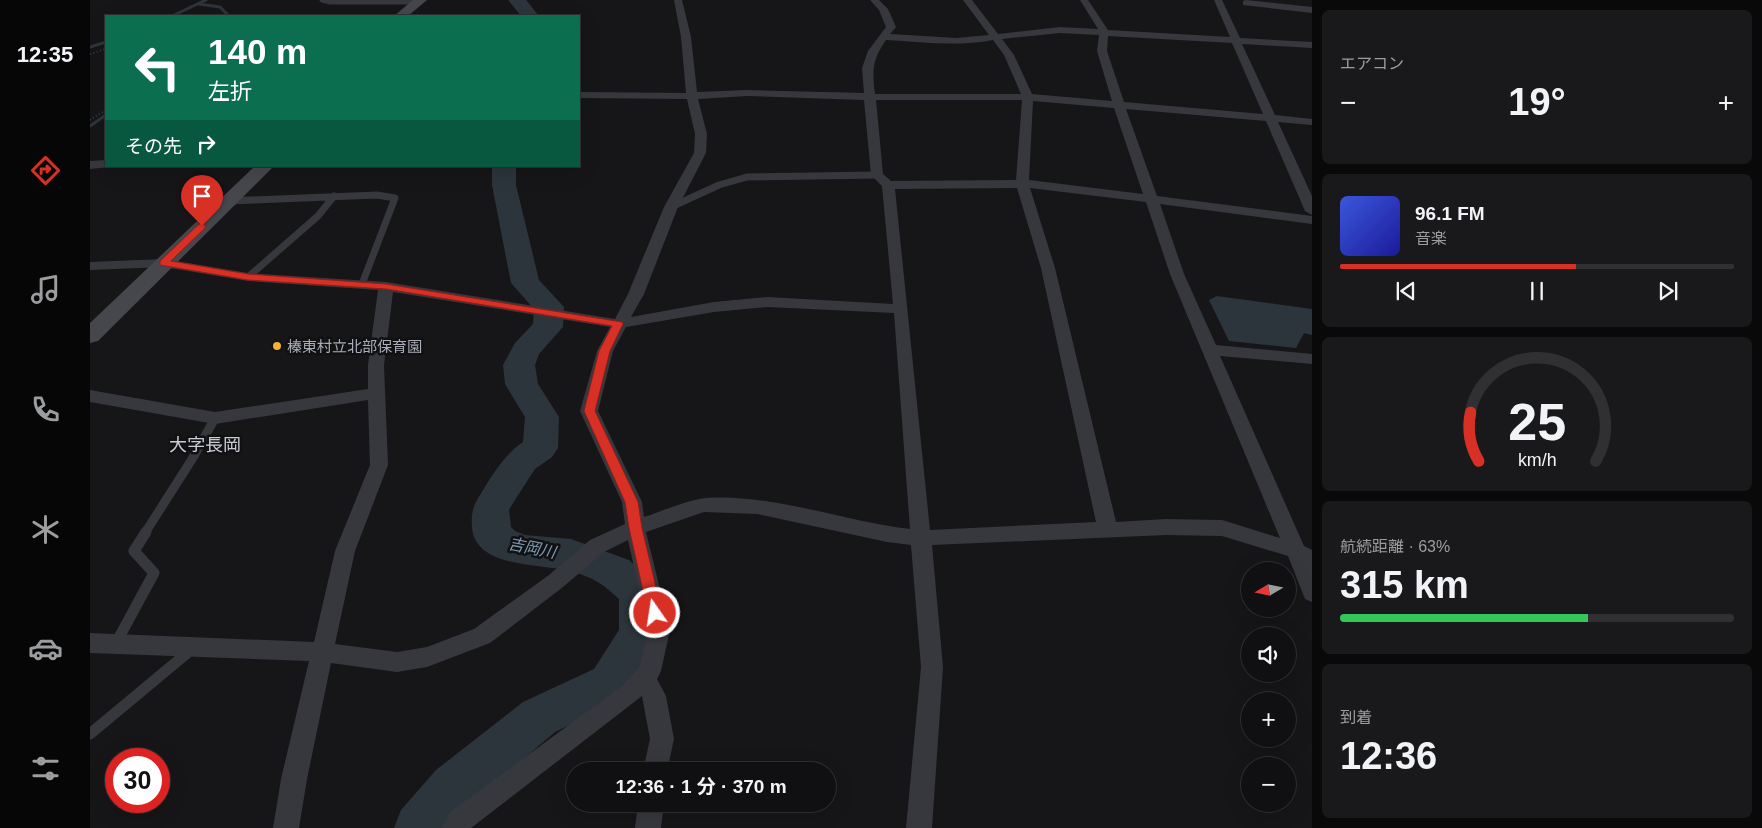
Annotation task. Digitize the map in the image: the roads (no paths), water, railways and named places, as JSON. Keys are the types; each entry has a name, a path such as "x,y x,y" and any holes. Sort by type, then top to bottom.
{"street":[{"path":"456,828 459,821 630,693 650,671 659,630 635,528 632,502 589,411 605,351 636,294 671,208 700,153 701,134 692,96 686,37 678,0"},
{"path":"874,0 883,9 891,28 873,51 867,68 901,309 932,667 919,828"},
{"path":"966,0 1009,55 1028,98 1022,183 1048,268 1108,530"},
{"path":"1084,0 1104,32 1102,51 1177,274 1304,555 1312,593"},
{"path":"1218,0 1312,211"},
{"path":"401,15 419,1"},
{"path":"1246,3 1263,2 1312,10"},
{"path":"885,37 956,42 973,41 994,36 1060,30 1312,45"},
{"path":"580,95 692,96 747,93 1028,98 1312,122"},
{"path":"90,165 105,164"},
{"path":"90,336 263,167"},
{"path":"882,180 1022,183 1312,220"},
{"path":"90,266 164,263 248,277 386,286 618,324 714,307 768,302 901,309"},
{"path":"286,828 294,779 345,551 379,465 376,364 386,286"},
{"path":"1210,350 1312,359"},
{"path":"90,396 215,418 377,394"},
{"path":"90,643 322,652 397,662 427,657 482,636 556,581 597,546 635,528 704,505 757,507 887,534 920,538 1108,530 1222,528 1304,555"},
{"path":"644,677 654,696 662,739 657,762"},
{"path":"648,828 649,812"}],"lane":[{"path":"322,0 330,2 419,1"},
{"path":"671,208 719,185 747,177 882,180"},
{"path":"227,201 377,195 395,198 362,284"},
{"path":"248,277 318,216 334,196"},
{"path":"116,644 154,574 134,551 194,456 215,418"},
{"path":"90,734 195,647"}],"waterway":[{"path":"174,15 206,0"},
{"name":"吉岡川","path":"517,0 529,15"},
{"path":"199,4 220,7 228,15"},
{"path":"90,47 105,42"},
{"path":"90,126 105,116"},
{"name":"吉岡川","path":"419,828 453,787 539,717 610,683 629,654 640,630 639,592 615,571 571,555 525,550 501,542 492,533 490,510 522,460 540,448 542,417 522,384 519,365 532,342 548,327 549,307 525,283 504,185 504,167"}],"place":[{"name":"榛東村立北部保育園","path":"277,346"}],"district":[{"name":"大字長岡","path":"205,445"}]}
